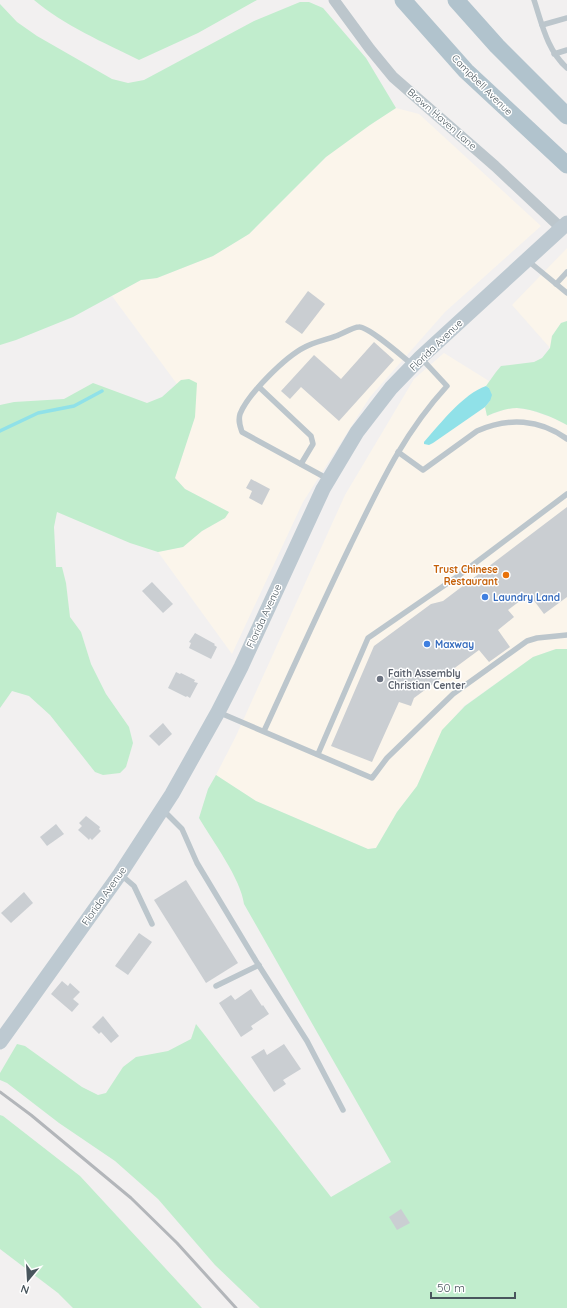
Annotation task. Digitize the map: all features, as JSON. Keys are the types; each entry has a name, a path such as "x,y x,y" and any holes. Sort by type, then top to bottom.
{"main road":[{"name":"Campbell Avenue","path":"403,0 466,71 567,164"},
{"path":"456,0 497,46 567,116"},
{"name":"Florida Avenue","path":"3,1039 120,874 172,794 218,712 241,667 323,489 357,432 391,388 417,361 564,226"}],"street":[{"name":"Brown Haven Lane","path":"334,0 370,49 393,77 564,226"}],"lane":[{"path":"534,0 554,54 567,68"},
{"path":"542,25 567,18"},
{"path":"554,54 567,50"},
{"path":"526,260 567,293"},
{"path":"556,284 567,272"},
{"path":"264,731 382,480 420,418 447,386 417,361 373,333 359,326 335,337 306,346 287,358 251,396 240,415 239,424 242,432 329,479"},
{"path":"259,387 311,436 313,444 301,464"},
{"path":"398,452 423,470 477,431 485,427 510,422 525,422 542,426 553,430 567,439"},
{"path":"318,754 368,638 458,576 567,494"},
{"path":"218,712 372,778 387,758 454,694 527,641 537,638 567,635"},
{"path":"163,809 182,829 197,863 307,1041 343,1110"},
{"path":"120,874 134,886 152,924"},
{"path":"216,986 259,965"}],"shaded area":[{"path":"396,108 419,114 541,226 445,312 370,397 303,502 232,654 158,552 183,547 202,531 225,518 229,512 185,489 175,478 195,417 181,380 177,384 112,296 141,280 157,278 213,256 249,234 326,157"},
{"path":"567,248 567,321 561,323 552,336 550,348 512,305"},
{"path":"444,353 489,381 486,386 489,388 490,401 485,407 487,416 506,409 516,408 530,410 553,418 567,425 567,649 556,649 533,657 464,706 442,731 417,786 397,812 376,848 368,849 256,801 216,775 236,736 345,495 414,379"}],"green space":[{"path":"34,0 257,0 198,33 139,60 58,18"},
{"path":"300,2 309,2 323,8 366,58 396,108 326,157 249,234 213,256 157,278 141,280 73,317 0,345 0,4 17,22 37,36 112,79 128,83 144,80 254,21"},
{"path":"567,321 567,425 543,414 517,408 487,416 485,407 490,401 489,388 486,386 501,366 534,362 542,358 550,348 552,336 561,323"},
{"path":"189,379 197,383 195,417 175,478 185,489 229,512 225,518 202,531 183,547 158,552 130,543 57,512 54,527 56,567 62,567 66,583 70,617 81,632 91,664 106,694 129,727 133,743 126,767 120,773 103,775 95,772 50,715 29,696 12,691 0,708 0,405 14,402 64,399 93,383 147,403 162,397 181,380"},
{"path":"556,649 567,649 567,1308 260,1308 215,1265 158,1199 115,1161 59,1123 7,1083 0,1080 0,1073 17,1044 25,1046 82,1087 98,1095 106,1093 123,1067 136,1057 168,1051 191,1039 196,1024 331,1197 391,1162 244,904 238,883 199,818 208,789 216,775 256,801 368,849 376,848 397,812 417,786 442,730 465,706 533,657"},
{"path":"0,1115 80,1176 202,1308 73,1308 58,1293 0,1249"}],"water":[{"path":"486,386 489,388 492,395 490,401 485,407 433,443 429,445 424,444 424,442 460,402 477,390"}],"building":[{"path":"308,291 325,304 302,334 285,322"},
{"path":"374,342 394,360 339,421 301,387 290,399 281,391 314,355 341,379"},
{"path":"251,479 270,489 262,505 249,498 252,491 246,488"},
{"path":"567,507 567,597 544,614 529,594 508,610 514,617 498,630 510,647 489,662 479,650 414,698 411,706 399,702 372,762 331,746 374,646 431,604 443,601"},
{"path":"152,582 173,604 163,613 142,591"},
{"path":"195,633 215,644 214,645 217,647 211,659 189,648 191,643 189,642"},
{"path":"176,672 195,680 194,682 198,683 190,698 168,688"},
{"path":"163,723 172,734 159,746 149,736"},
{"path":"86,816 100,827 99,829 101,831 92,840 90,838 89,840 78,830 82,826 79,823"},
{"path":"56,824 64,834 47,846 40,837"},
{"path":"186,880 238,963 206,983 154,900"},
{"path":"24,892 33,903 11,923 1,913"},
{"path":"139,933 152,942 128,975 115,966"},
{"path":"62,981 68,986 70,983 80,992 73,999 79,1004 72,1012 51,994"},
{"path":"251,989 269,1014 251,1026 253,1029 241,1037 219,1003 231,995 235,1000"},
{"path":"103,1016 119,1036 111,1043 101,1032 99,1034 92,1027"},
{"path":"284,1044 301,1069 283,1080 286,1084 274,1092 251,1057 264,1049 267,1055"},
{"path":"401,1209 410,1223 397,1230 389,1217"}],"waterway":[{"path":"0,431 38,413 74,406 102,391"}],"railway":[{"path":"0,1092 31,1115 131,1198 177,1243 236,1308"}],"place":[{"name":"Trust Chinese Restaurant","path":"506,575"},
{"name":"Laundry Land","path":"485,597"},
{"name":"Maxway","path":"427,644"},
{"name":"Faith Assembly Christian Center","path":"380,679"}]}
